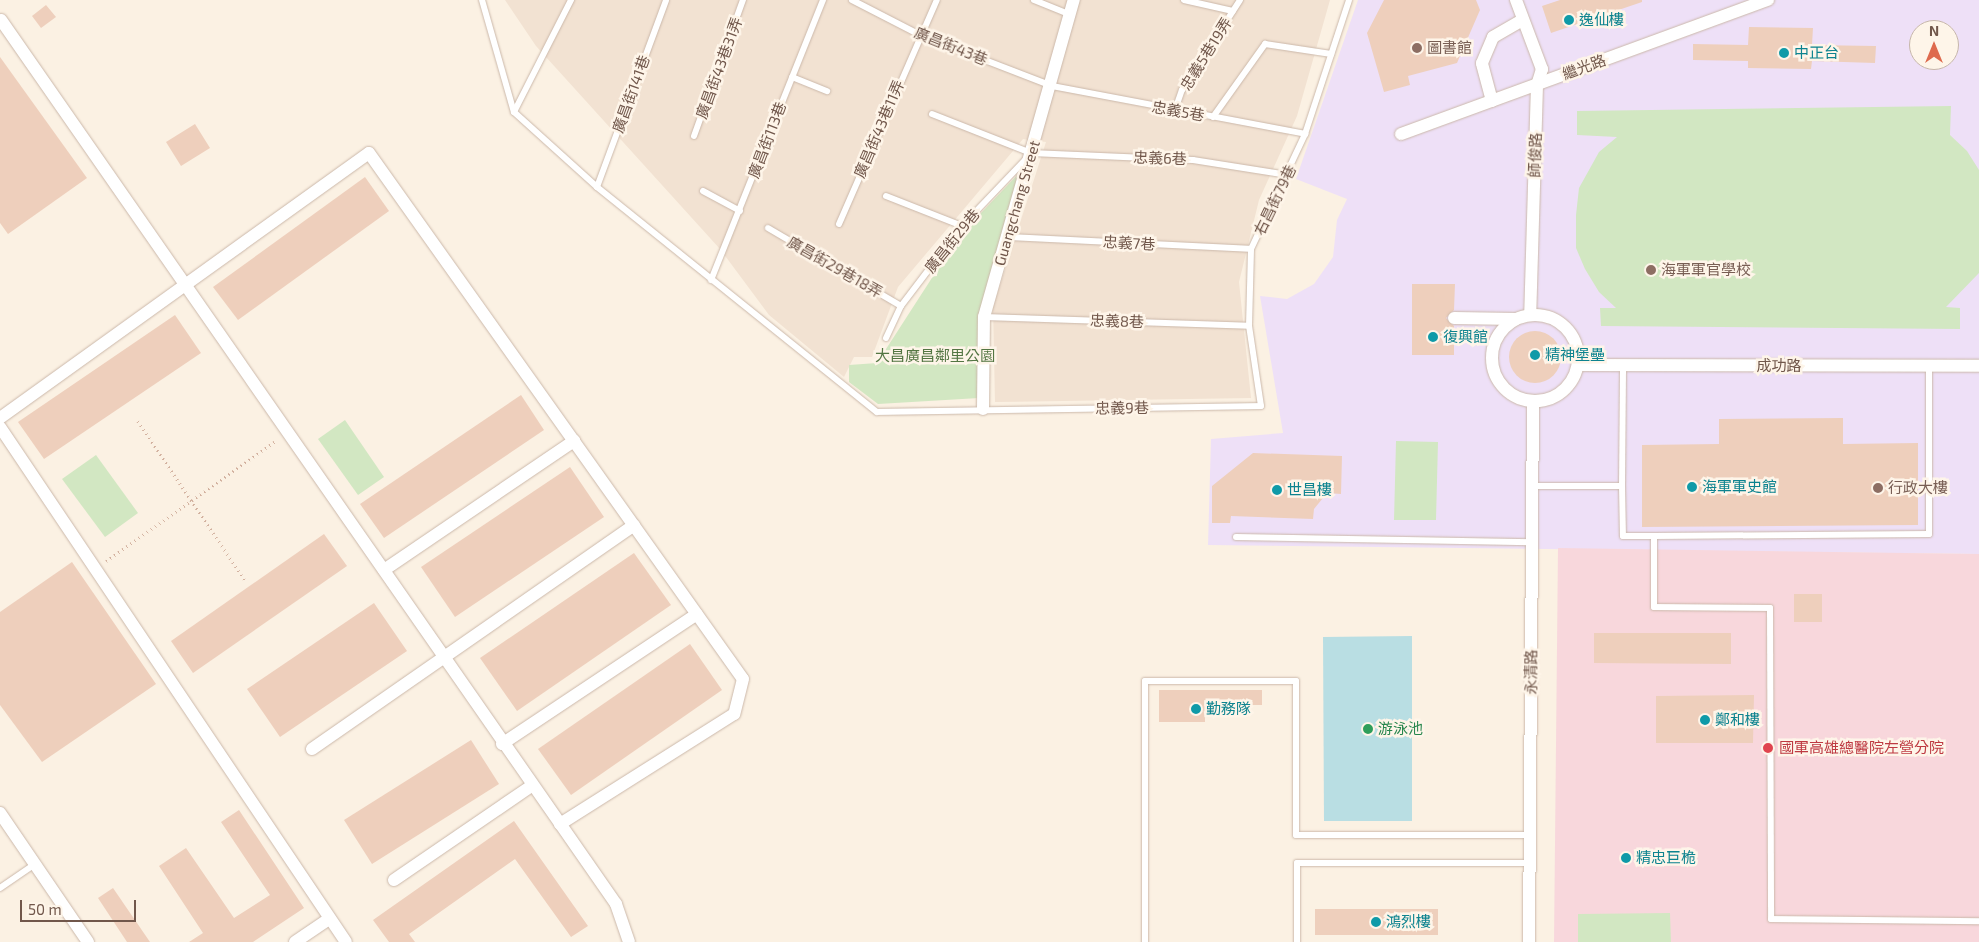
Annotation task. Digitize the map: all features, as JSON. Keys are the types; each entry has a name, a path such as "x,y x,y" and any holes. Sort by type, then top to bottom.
{"street":[{"name":"Guangchang Street","path":"983,409 984,317 1052,86 1074,0"},
{"name":"師俊路","path":"1516,0 1542,69 1537,84 1530,315"},
{"name":"繼光路","path":"1401,134 1768,0"},
{"path":"0,20 286,433 444,656 502,744 616,904 629,942"},
{"path":"1492,101 1482,63 1493,37 1523,20"},
{"path":"0,418 369,153 744,679 734,714 560,824"},
{"path":"1454,318 1516,319 1530,315 1550,317 1567,328 1575,339 1579,365 1568,388 1546,400 1533,402 1507,391 1492,367 1496,339 1516,319"},
{"name":"成功路","path":"1579,365 1979,366"},
{"name":"永清路","path":"1529,942 1533,402"},
{"path":"0,427 346,942"},
{"path":"384,570 574,441"},
{"path":"312,749 634,525"},
{"path":"502,744 697,614"},
{"path":"394,880 533,785"},
{"path":"0,813 88,942"},
{"path":"294,942 329,919"}],"lane":[{"path":"514,112 571,0"},
{"name":"廣昌街141巷","path":"597,187 666,0"},
{"name":"廣昌街43巷31弄","path":"694,136 743,0"},
{"name":"廣昌街113巷","path":"711,280 823,0"},
{"name":"廣昌街43巷","path":"852,0 920,34 1052,86"},
{"name":"廣昌街43巷11弄","path":"839,224 920,34 937,0"},
{"path":"1034,0 1071,15"},
{"path":"1184,0 1233,11"},
{"name":"忠義5巷19弄","path":"1174,110 1182,90 1240,0"},
{"name":"右昌街79巷","path":"1261,406 1249,326 1251,249 1288,175 1305,134 1348,0"},
{"path":"483,1 514,112"},
{"path":"1213,117 1265,44 1331,54"},
{"path":"792,77 827,91"},
{"name":"忠義5巷","path":"1052,86 1305,134"},
{"name":"忠義9巷","path":"514,112 597,187 877,412 1261,406"},
{"name":"忠義6巷","path":"932,114 1031,153 1192,160 1288,175"},
{"name":"廣昌街29巷","path":"886,338 901,306 962,226 1031,153"},
{"path":"703,191 740,211"},
{"path":"886,196 962,226"},
{"name":"廣昌街29巷18弄","path":"768,228 901,306"},
{"name":"忠義7巷","path":"1007,237 1251,249"},
{"name":"忠義8巷","path":"984,317 1249,326"},
{"path":"1623,365 1623,536 1930,534 1929,366"},
{"path":"1532,486 1622,486"},
{"path":"1654,536 1654,607 1770,608 1771,919 1979,921"},
{"path":"1236,537 1532,542"},
{"path":"1145,942 1146,680 1296,680 1296,834 1530,835"},
{"path":"1297,942 1297,863 1530,863"},
{"path":"0,888 35,864"}],"path":[{"path":"138,421 246,582"},
{"path":"95,569 286,433"}],"shaded area":[{"path":"505,0 1330,0 1297,116 1259,200 1239,282 1251,398 995,402 993,307 1046,142 1023,139 898,287 872,357 854,357 844,377 769,315 720,249 536,46"},
{"name":"海軍軍官學校","path":"1358,0 1979,0 1979,554 1208,545 1211,439 1283,433 1260,296 1287,299 1314,284 1333,257 1337,220 1347,199 1296,179"},
{"name":"國軍高雄總醫院左營分院","path":"1558,548 1979,554 1979,942 1554,942"}],"green space":[{"path":"1951,106 1950,135 1967,151 1979,170 1979,273 1946,307 1960,308 1960,329 1601,326 1600,308 1616,308 1599,292 1585,269 1576,248 1576,215 1579,188 1599,152 1617,137 1577,135 1577,111"},
{"name":"大昌廣昌鄰里公園","path":"1021,171 980,316 979,398 878,404 849,382 849,365 877,363 959,236"},
{"path":"345,420 384,477 358,495 318,439"},
{"path":"1396,441 1438,442 1436,520 1394,520"},
{"path":"96,455 138,513 105,537 62,479"},
{"path":"1670,913 1671,942 1578,942 1578,914"}],"water":[{"name":"游泳池","path":"1412,636 1412,821 1324,821 1323,637"}],"building":[{"name":"圖書館","path":"1384,0 1476,0 1480,10 1457,63 1408,76 1410,85 1384,92 1367,33"},
{"name":"逸仙樓","path":"1560,0 1642,0 1642,2 1551,33 1542,6"},
{"path":"46,5 56,17 41,28 32,16"},
{"name":"中正台","path":"1749,27 1813,28 1812,45 1876,46 1875,63 1812,61 1811,69 1748,68 1748,61 1693,60 1693,44 1748,45"},
{"path":"0,57 87,178 8,234 0,223"},
{"path":"195,124 210,148 181,166 166,142"},
{"path":"365,177 389,211 238,320 213,287"},
{"name":"復興館","path":"1412,284 1455,284 1454,310 1446,318 1454,326 1454,355 1412,355"},
{"path":"175,315 201,353 44,459 18,422"},
{"name":"精神堡壘","path":"1530,331 1540,331 1550,335 1557,342 1561,357 1557,372 1550,379 1540,383 1530,383 1520,379 1513,372 1509,362 1509,352 1513,342 1520,335"},
{"path":"521,395 544,430 384,538 360,504"},
{"path":"1843,418 1843,444 1918,443 1918,525 1642,527 1642,445 1719,444 1719,419"},
{"name":"世昌樓","path":"1253,453 1342,456 1341,494 1327,493 1314,509 1313,519 1231,516 1230,523 1212,523 1212,486"},
{"path":"570,467 604,517 455,617 421,567"},
{"path":"324,534 347,566 193,673 171,641"},
{"path":"634,553 671,605 517,711 480,658"},
{"path":"72,562 156,684 42,762 0,705 0,612"},
{"path":"1794,594 1822,594 1822,622 1794,622"},
{"path":"374,603 407,651 280,737 247,689"},
{"path":"1594,633 1731,633 1731,664 1594,663"},
{"path":"690,644 722,690 571,795 538,749"},
{"name":"勤務隊","path":"1159,690 1262,690 1262,705 1233,705 1233,713 1205,713 1205,722 1159,722"},
{"name":"鄭和樓","path":"1754,695 1753,743 1656,743 1656,696"},
{"path":"471,740 499,784 372,864 344,820"},
{"path":"239,810 304,908 253,942 189,942 203,933 159,866 186,848 234,918 270,895 221,822"},
{"path":"514,821 588,926 571,937 515,859 409,934 415,942 389,942 373,920"},
{"path":"113,888 150,942 127,942 98,898"},
{"name":"鴻烈樓","path":"1315,909 1438,909 1438,935 1315,935"}],"place":[{"name":"逸仙樓","path":"1569,20"},
{"name":"圖書館","path":"1417,48"},
{"name":"中正台","path":"1784,53"},
{"name":"海軍軍官學校","path":"1651,270"},
{"name":"復興館","path":"1433,337"},
{"name":"精神堡壘","path":"1535,355"},
{"name":"海軍軍史館","path":"1692,487"},
{"name":"行政大樓","path":"1878,488"},
{"name":"世昌樓","path":"1277,490"},
{"name":"勤務隊","path":"1196,709"},
{"name":"鄭和樓","path":"1705,720"},
{"name":"游泳池","path":"1368,729"},
{"name":"國軍高雄總醫院左營分院","path":"1768,748"},
{"name":"精忠巨桅","path":"1626,858"},
{"name":"鴻烈樓","path":"1376,922"}]}
